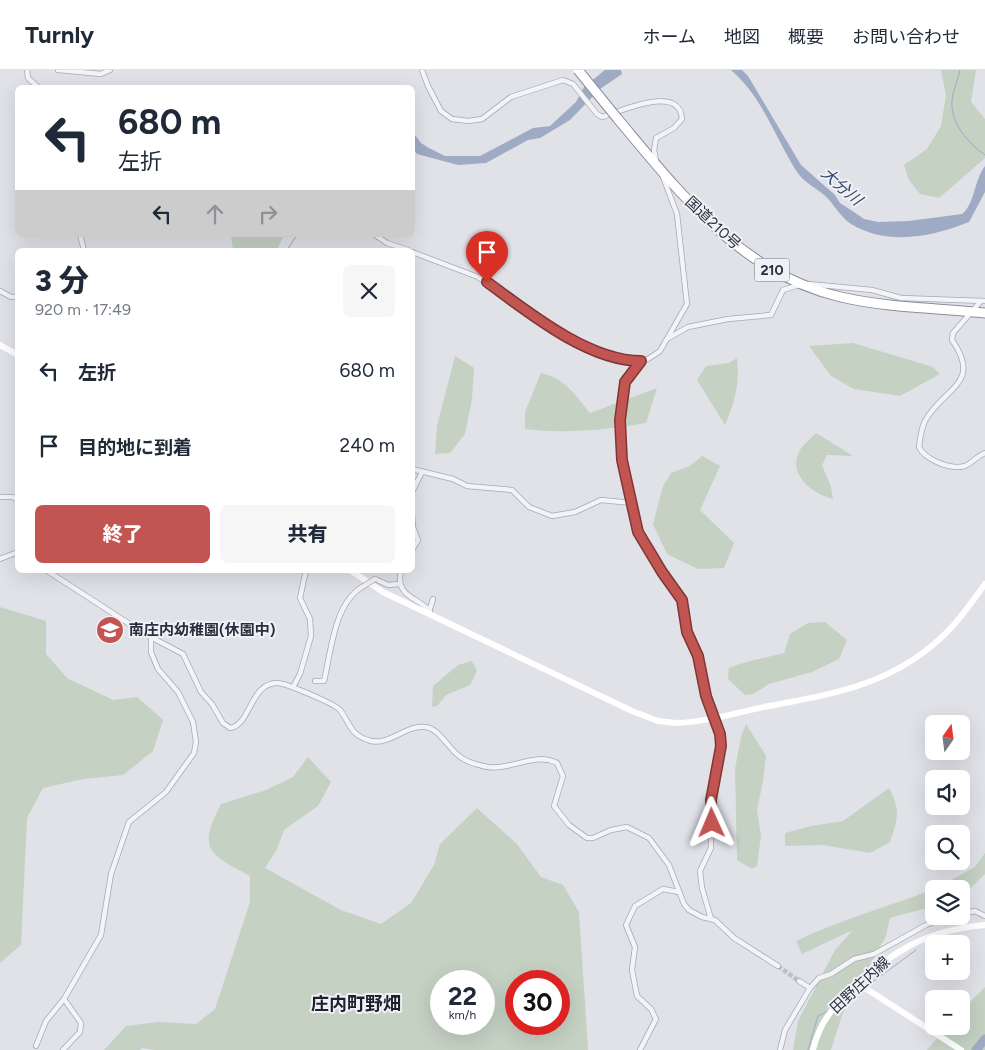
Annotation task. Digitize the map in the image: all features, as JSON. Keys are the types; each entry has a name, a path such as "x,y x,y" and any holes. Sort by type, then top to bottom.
{"highway":[{"name":"国道210号","path":"578,70 693,206 723,236 766,267 802,285 852,300 985,313"}],"street":[{"path":"27,70 28,78 36,85"},
{"path":"60,70 101,74 110,70"},
{"path":"422,70 441,110 448,118 458,120 482,119 511,97 557,81 570,82 597,114 604,116 628,107 653,102 674,104 680,113 682,119 674,128 656,138 654,150 657,165 676,208 687,289 686,309 658,353 641,361 625,382 620,420 622,460 636,522 643,540 682,600 687,632 698,656 704,688 721,746 711,800 711,848 700,871 702,888 711,919"},
{"path":"378,237 402,248"},
{"path":"415,253 478,277 581,345 604,354 641,361"},
{"path":"667,339 688,327 771,315 783,290 802,285 816,284 872,290 909,299 983,301"},
{"path":"0,291 11,297 15,296"},
{"path":"983,301 970,311 952,337 962,356 963,377 925,421 920,434 919,447 925,456 932,460 957,467 964,466 985,452"},
{"path":"0,345 15,353"},
{"path":"415,470 453,479 467,486 512,490 529,508 552,516 575,512 601,500 632,503"},
{"path":"415,486 422,472"},
{"path":"0,496 15,498"},
{"path":"415,532 418,540 415,545"},
{"path":"0,559 15,553"},
{"path":"51,573 151,638 185,656 201,692 212,704 223,722 230,728 238,725 257,694 267,686 279,683 293,687 338,708 352,731 372,741 384,740 410,729 427,727 436,732 460,757 482,766 515,765 541,758 557,763 561,768 563,780 554,803 570,825 578,832 591,838 623,828 638,831 649,838 662,852 689,910 711,919 734,938 778,966"},
{"path":"293,687 300,674 311,636 310,618 300,598 305,573"},
{"path":"354,573 372,586 647,718 676,723 841,692 888,676 916,658 942,637 962,615 985,584"},
{"path":"401,573 399,584 412,599 429,612"},
{"path":"315,682 324,681 335,626 352,594 375,579 388,585 399,584"},
{"path":"429,612 433,599"},
{"path":"36,1046 46,1021 64,999 102,935 111,874 129,822 166,792 194,753 196,742 193,722 178,692 158,669 152,657 151,638"},
{"path":"640,1050 656,1019 651,1009 637,996 632,970 635,947 626,925 635,906 663,889 680,892"},
{"path":"970,912 974,911 985,916"},
{"path":"780,1050 785,1030 810,988 819,978 831,974 854,959 874,954 926,925"},
{"name":"田野庄内線","path":"813,1050 825,1017 872,970 909,945 957,928 985,926"},
{"path":"800,981 810,988"},
{"path":"859,984 961,1050"},
{"path":"63,1050 80,1032 81,1023 64,999"}],"green space":[{"path":"941,70 976,70 971,102 985,119 985,158 939,198 920,194 909,180 904,165 927,149 941,126 946,95"},
{"path":"231,237 283,237 278,248 233,248"},
{"path":"853,343 933,367 940,374 900,396 854,389 831,376 809,346"},
{"path":"455,356 474,368 472,399 465,434 450,453 435,454 437,426"},
{"path":"737,358 736,392 725,425 697,380 706,366 729,363"},
{"path":"541,373 563,383 590,413 657,388 646,423 586,430 525,429 525,412"},
{"path":"816,433 853,456 827,455 822,465 831,487 833,499 809,487 798,473 796,465 797,456 802,447"},
{"path":"702,456 720,466 700,510 734,543 724,568 698,569 667,554 653,524 663,486 671,473 690,466"},
{"path":"0,607 46,621 46,654 67,678 113,700 137,697 163,720 153,751 123,775 83,779 43,788 27,818 21,945 0,963"},
{"path":"825,622 847,640 839,659 812,672 769,684 753,694 745,695 728,679 729,668 784,653 790,634 808,623"},
{"path":"472,661 477,671 470,685 446,695 437,706 432,707 433,686 458,665"},
{"path":"746,724 766,756 757,810 761,836 757,866 752,869 737,860 735,769 741,737"},
{"path":"308,757 331,782 318,806 284,830 277,849 265,868 341,910 381,924 411,903 434,865 440,844 477,808 517,844 541,877 563,885 579,912 588,1050 154,1050 143,1048 139,1050 104,1050 126,1026 158,1022 196,1024 215,1009 250,902 250,876 216,856 211,849 209,841 210,832 221,804 266,790 293,777"},
{"path":"889,788 897,809 895,827 890,842 870,853 823,845 785,846 785,833 811,826 843,821"},
{"path":"985,853 985,874 970,889 970,880 951,880 970,870 975,867"},
{"path":"925,892 925,908 890,918 886,936 842,1015 831,1050 793,1050 798,1021 835,950 853,930 802,954 796,941 847,920"},
{"path":"985,987 985,1050 927,1050 940,1035 970,1035 970,1002"}],"water":[{"path":"605,70 621,70 622,74 600,89 570,120 540,138 528,140 486,163 458,165 417,154 415,151 415,135 421,143 445,156 480,156 533,128 550,126 576,102 584,87"},
{"path":"731,70 742,70 748,76 801,165 835,195 840,203 864,219 878,222 909,221 962,214 970,204 981,172 985,166 985,192 969,222 940,232 910,237 879,235 851,224 827,197 800,176 760,105"}],"waterway":[{"path":"960,70 953,92 952,108 954,117 961,132 972,145 985,155"},
{"path":"288,248 296,237"},
{"path":"867,986 916,950"},
{"path":"841,1005 862,990"},
{"path":"808,1050 818,1016 828,1011"},
{"path":"976,1050 985,1039"}],"tunnel":[{"path":"778,966 799,981"}],"place":[{"name":"南庄内幼稚園(休園中)","path":"110,630"}],"district":[{"name":"庄内町野畑","path":"356,1004"}],"route":[{"path":"487,282 573,341 588,349 641,361 626,378 625,382 620,420 622,460 638,532 670,585 682,600 687,632 698,656 707,700 720,734 721,746 711,800 712,823"}],"water label":[{"name":"大分川","path":"842,186"}]}
